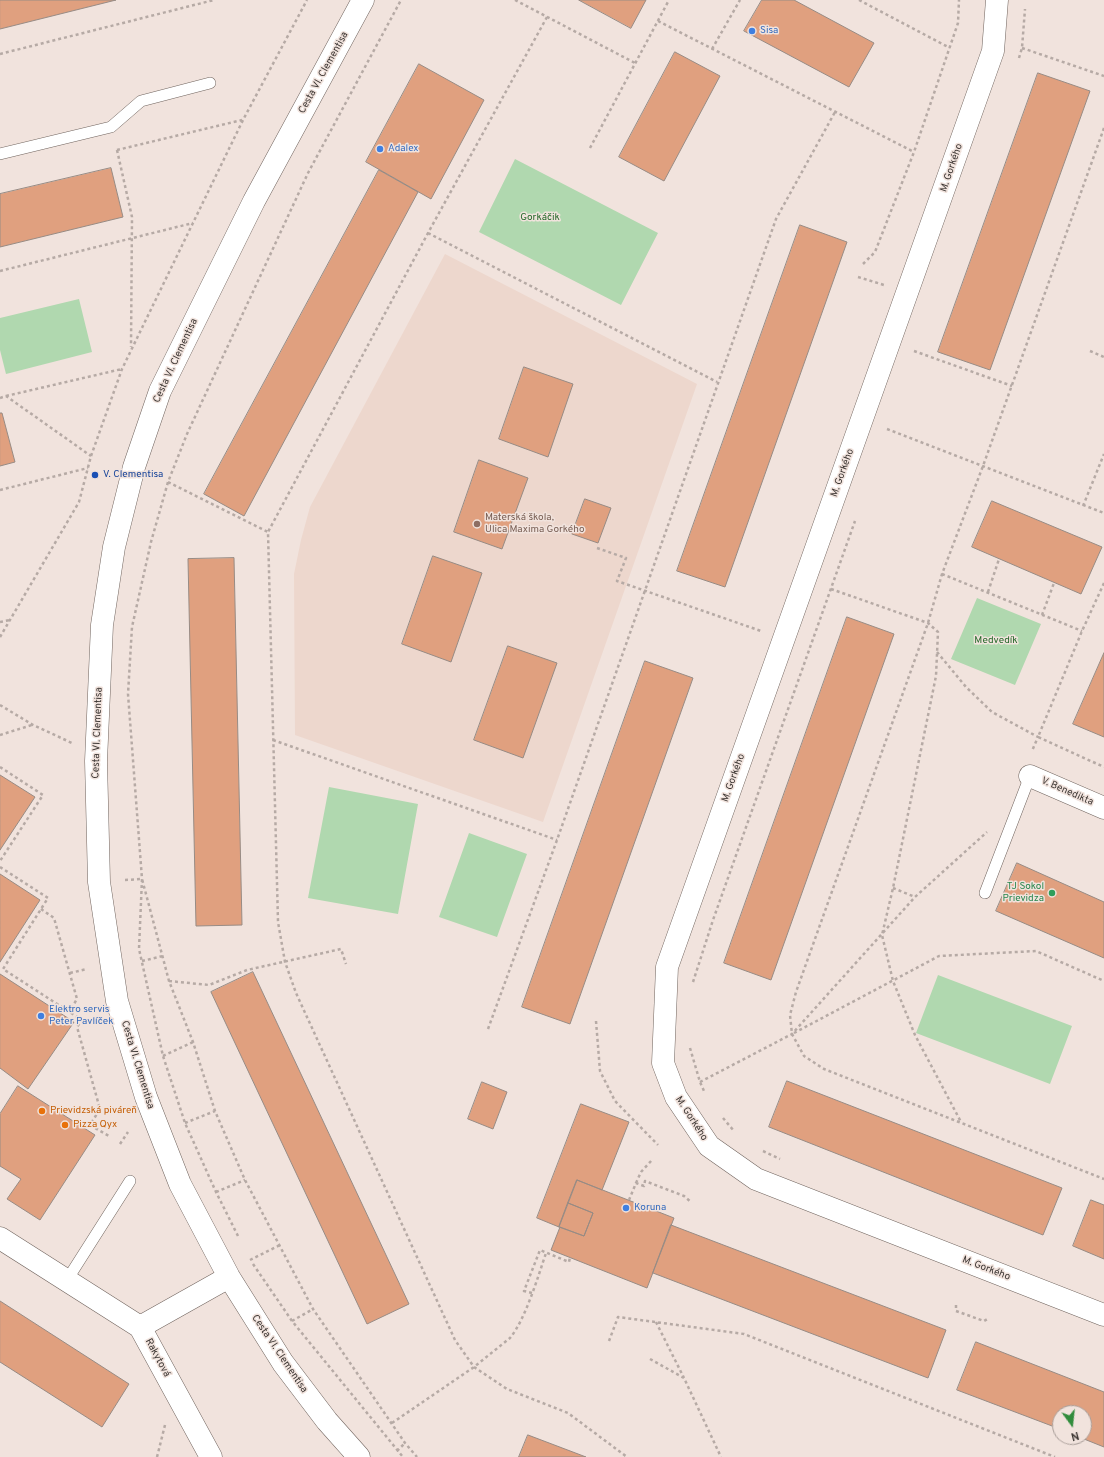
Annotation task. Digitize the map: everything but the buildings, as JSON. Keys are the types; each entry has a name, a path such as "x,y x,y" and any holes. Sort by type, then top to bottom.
{"street":[{"name":"Cesta Vl. Clementisa","path":"360,1457 327,1421 283,1363 229,1277 180,1184 146,1097 117,1001 100,882 96,761 102,625 114,547 134,467 164,384 254,201 363,0"},
{"name":"M. Gorkého","path":"997,2 993,51 667,967 663,1063 676,1097 709,1146 756,1179 1104,1315"},
{"name":"V. Benedikta","path":"1030,776 1104,808"},
{"path":"0,1238 140,1327"},
{"name":"Rakytová","path":"211,1457 140,1327 229,1277"}],"lane":[{"path":"0,154 111,127 141,101 210,83"},
{"path":"985,893 1030,776"},
{"path":"67,1280 130,1181"}],"path":[{"path":"0,54 214,0"},
{"path":"0,637 79,502 91,456 122,369 243,120 307,0"},
{"path":"240,1240 216,1192 186,1123 163,1056 139,949 142,879 128,694 131,635 151,542 168,482 187,434 308,173 401,0"},
{"path":"515,0 635,63"},
{"path":"590,148 669,0"},
{"path":"712,49 740,0"},
{"path":"859,0 950,48"},
{"path":"862,264 875,252 914,152 958,23 959,0"},
{"path":"1017,63 1022,48 1025,9"},
{"path":"547,17 428,233 268,532 278,922 285,962 296,993 455,1340 474,1367 506,1389 568,1413 627,1457"},
{"path":"658,21 914,152"},
{"path":"1022,48 1104,76"},
{"path":"488,1028 776,219 835,112"},
{"path":"117,150 243,120"},
{"path":"111,127 132,217 131,350"},
{"path":"1104,128 983,466 942,574 928,623 796,992 790,1015 792,1034 804,1056 824,1069 1104,1179"},
{"path":"0,271 193,223"},
{"path":"428,233 717,382"},
{"path":"858,277 882,284"},
{"path":"912,358 917,344"},
{"path":"914,351 1012,386"},
{"path":"1090,351 1104,357"},
{"path":"0,398 122,369"},
{"path":"6,396 91,456"},
{"path":"884,436 889,423"},
{"path":"887,429 1104,514"},
{"path":"1083,506 1104,454"},
{"path":"0,490 88,468"},
{"path":"168,482 268,532"},
{"path":"692,983 856,516"},
{"path":"597,548 626,558 618,581 784,638"},
{"path":"988,592 999,559"},
{"path":"942,574 1082,631"},
{"path":"1042,615 1054,582"},
{"path":"1038,737 1082,631 1104,583"},
{"path":"831,589 928,623 938,632 936,676 882,935 893,981 915,1035 962,1123"},
{"path":"0,622 10,620"},
{"path":"937,652 966,687 992,712 1038,737 1104,767"},
{"path":"0,705 33,725 72,743"},
{"path":"0,735 33,725"},
{"path":"273,740 556,840"},
{"path":"0,767 43,795 0,862"},
{"path":"792,1034 915,898 1000,820 1015,817"},
{"path":"0,867 48,898 3,969 82,1020 77,1027 100,1109 90,1124 109,1136"},
{"path":"100,882 142,879"},
{"path":"142,879 169,981 192,1042 215,1111 244,1180 313,1309 405,1443 417,1457"},
{"path":"893,888 915,898"},
{"path":"41,909 54,918 70,973 77,999 69,1012"},
{"path":"169,981 209,985 247,970 341,949 346,964"},
{"path":"676,1097 700,1082 939,956 1036,951 1104,981"},
{"path":"142,961 163,956"},
{"path":"70,973 85,969"},
{"path":"596,1020 600,1071 615,1101 658,1145"},
{"path":"690,1041 690,1048 705,1094"},
{"path":"163,1056 192,1042"},
{"path":"186,1123 215,1111"},
{"path":"721,1116 734,1132"},
{"path":"120,1144 128,1132"},
{"path":"757,1148 785,1162"},
{"path":"629,1200 640,1172 652,1160"},
{"path":"216,1192 244,1180"},
{"path":"636,1183 644,1186 646,1181 684,1196 691,1202"},
{"path":"250,1260 280,1245"},
{"path":"532,1293 524,1291 540,1250 569,1262 570,1257"},
{"path":"247,1253 250,1260 292,1321 403,1457"},
{"path":"392,1423 474,1367 510,1338 514,1333 532,1293 546,1253"},
{"path":"956,1305 956,1310 984,1321 989,1318"},
{"path":"292,1321 313,1309"},
{"path":"608,1341 618,1317 744,1334 1054,1457"},
{"path":"656,1322 722,1457"},
{"path":"650,1359 684,1378"},
{"path":"397,1451 405,1443"}],"shaded area":[{"name":"Materská škola, Ulica Maxima Gorkého","path":"445,254 697,384 543,822 295,735 294,574 310,507"}],"green space":[{"name":"Gorkáčik","path":"515,159 658,233 621,305 479,232"},
{"path":"79,299 92,352 6,374 0,350 0,318"},
{"name":"Medvedík","path":"977,598 1041,624 1015,685 951,659"},
{"path":"329,787 418,804 398,914 308,898"},
{"path":"469,833 527,854 497,937 439,917"},
{"path":"938,975 1072,1026 1050,1084 916,1033"}],"place":[{"name":"Sisa","path":"752,31"},
{"name":"Adalex","path":"380,149"},
{"name":"V. Clementisa","path":"95,475"},
{"name":"Materská škola, Ulica Maxima Gorkého","path":"477,524"},
{"name":"TJ Sokol Prievidza","path":"1052,893"},
{"name":"Elektro servis Peter Pavlíček","path":"41,1016"},
{"name":"Prievidzská piváreň","path":"42,1111"},
{"name":"Pizza Qyx","path":"65,1125"},
{"name":"Koruna","path":"626,1208"}]}
